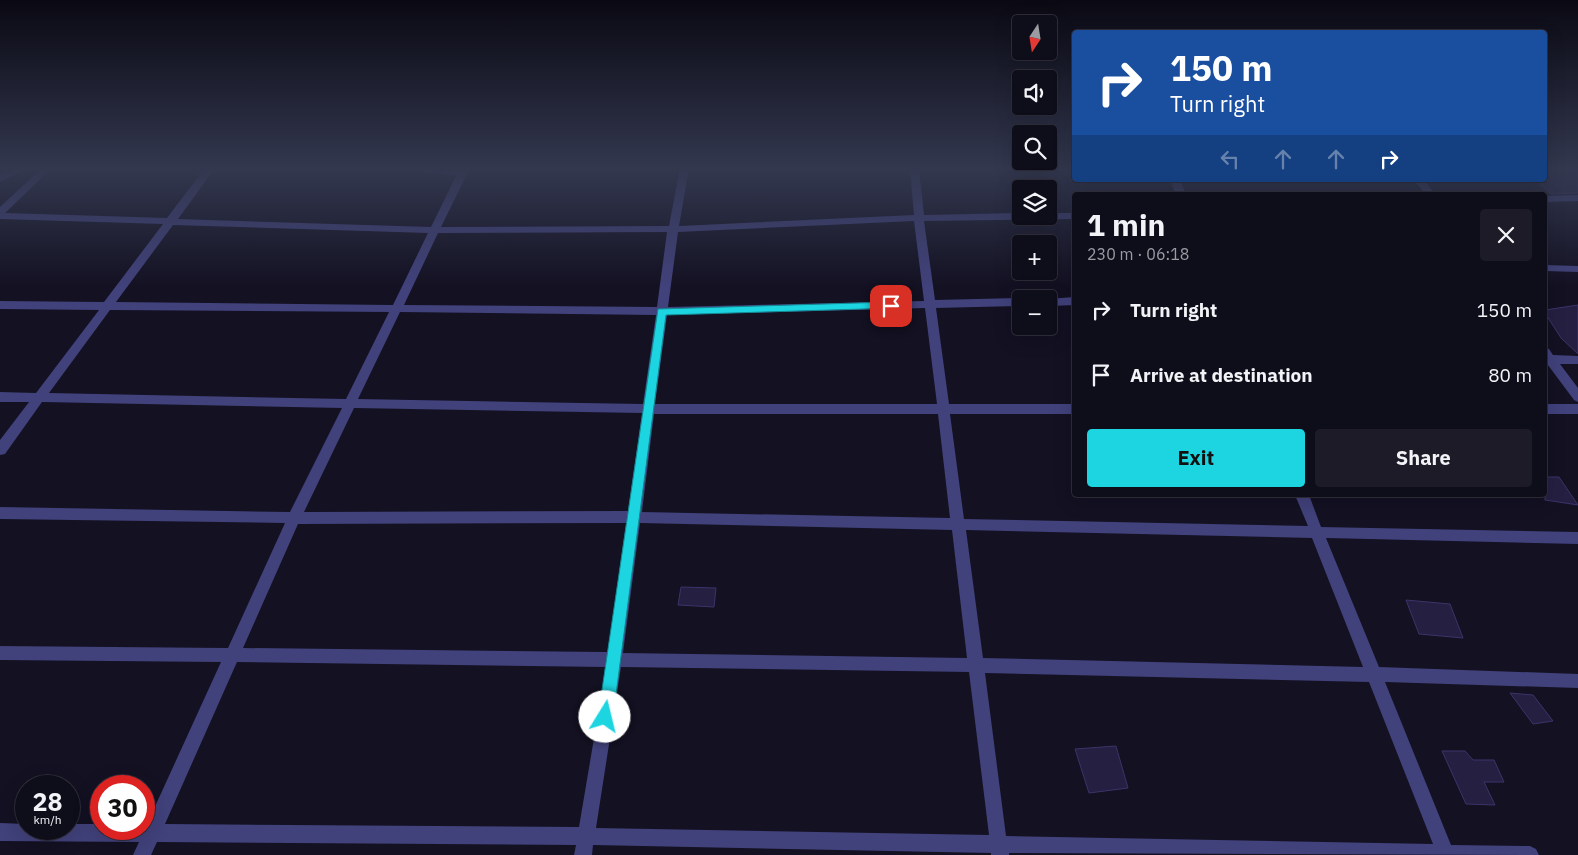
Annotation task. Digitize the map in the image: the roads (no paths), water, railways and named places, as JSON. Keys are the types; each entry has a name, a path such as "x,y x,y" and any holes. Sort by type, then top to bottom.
{"street":[{"path":"0,450 180,208"},
{"path":"155,826 294,518 445,208"},
{"path":"583,855 615,658 677,208"},
{"path":"918,208 1000,850"},
{"path":"0,216 171,220 435,230 673,229 919,218 1012,217"},
{"path":"1057,216 1072,216"},
{"path":"1547,268 1578,269"},
{"path":"1057,302 1072,301"},
{"path":"0,305 662,311 1012,302"},
{"path":"1548,356 1578,360"},
{"path":"1548,356 1578,397"},
{"path":"0,396 648,409 1072,409"},
{"path":"1547,409 1578,409"},
{"path":"1303,497 1446,854"},
{"path":"0,513 294,518 634,518 1578,538"},
{"path":"0,653 615,658 1374,674 1578,681"},
{"path":"0,832 90,833"},
{"path":"155,833 586,836 1000,850 1530,855"},
{"path":"142,855 149,840"}]}
